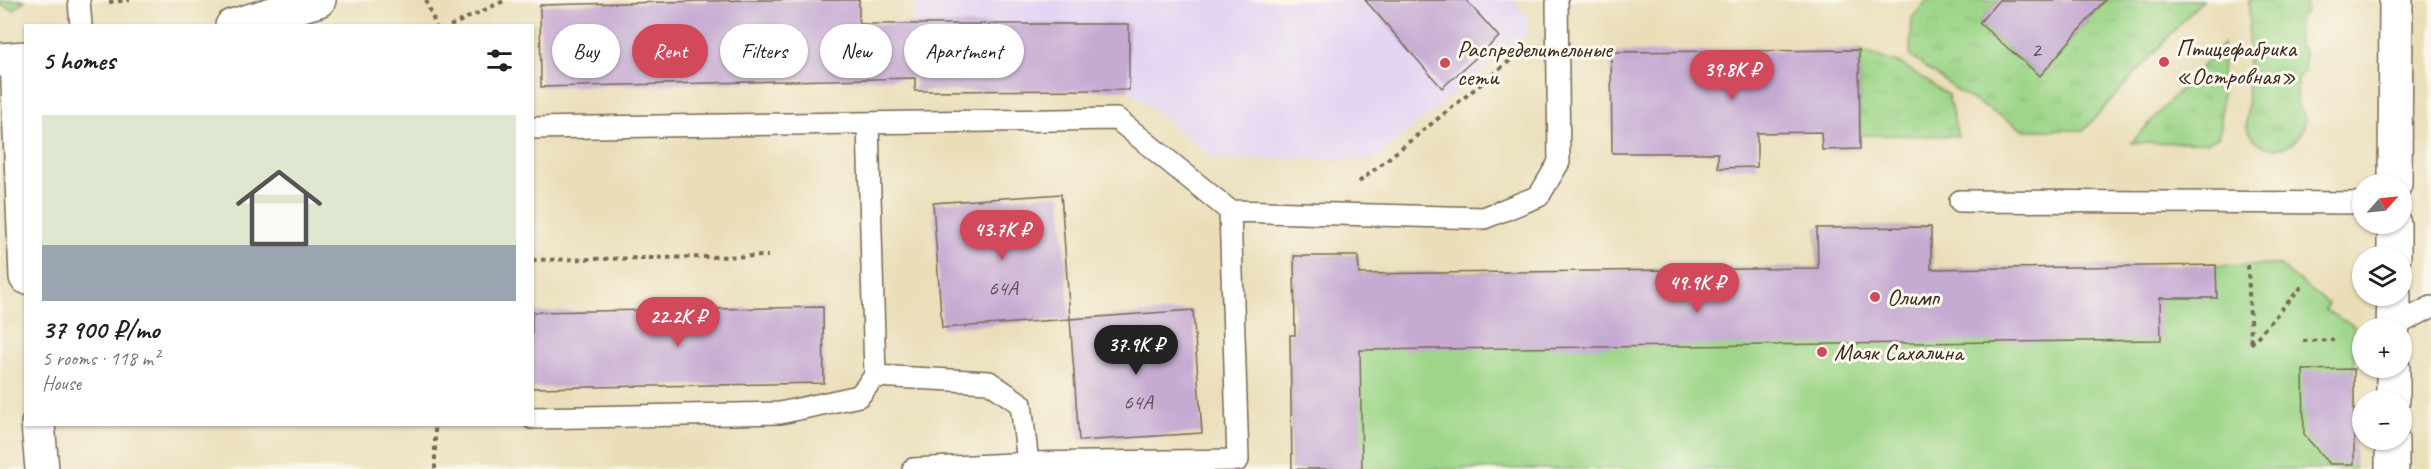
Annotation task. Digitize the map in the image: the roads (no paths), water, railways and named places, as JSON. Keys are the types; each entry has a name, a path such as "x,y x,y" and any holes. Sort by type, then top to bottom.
{"street":[{"path":"239,24 320,0"},
{"path":"2395,174 2396,0"},
{"path":"14,59 24,238"},
{"path":"38,426 42,469"},
{"path":"2392,450 2392,469"}],"lane":[{"path":"78,0 81,24"},
{"path":"534,128 1117,119 1230,211 1484,218 1539,196 1559,162 1557,0"},
{"path":"534,418 780,413 859,396 874,376 868,123"},
{"path":"1960,201 2352,203"},
{"path":"913,469 1028,463 1239,464 1230,211"},
{"path":"2393,317 2431,307"},
{"path":"874,376 988,382 1021,404 1028,463"}],"place":[{"name":"Птицефабрика «Островная»","path":"2164,62"},
{"name":"Распределительные сети","path":"1445,63"},
{"name":"Олимп","path":"1875,297"},
{"name":"Маяк Сахалина","path":"1822,352"}]}
